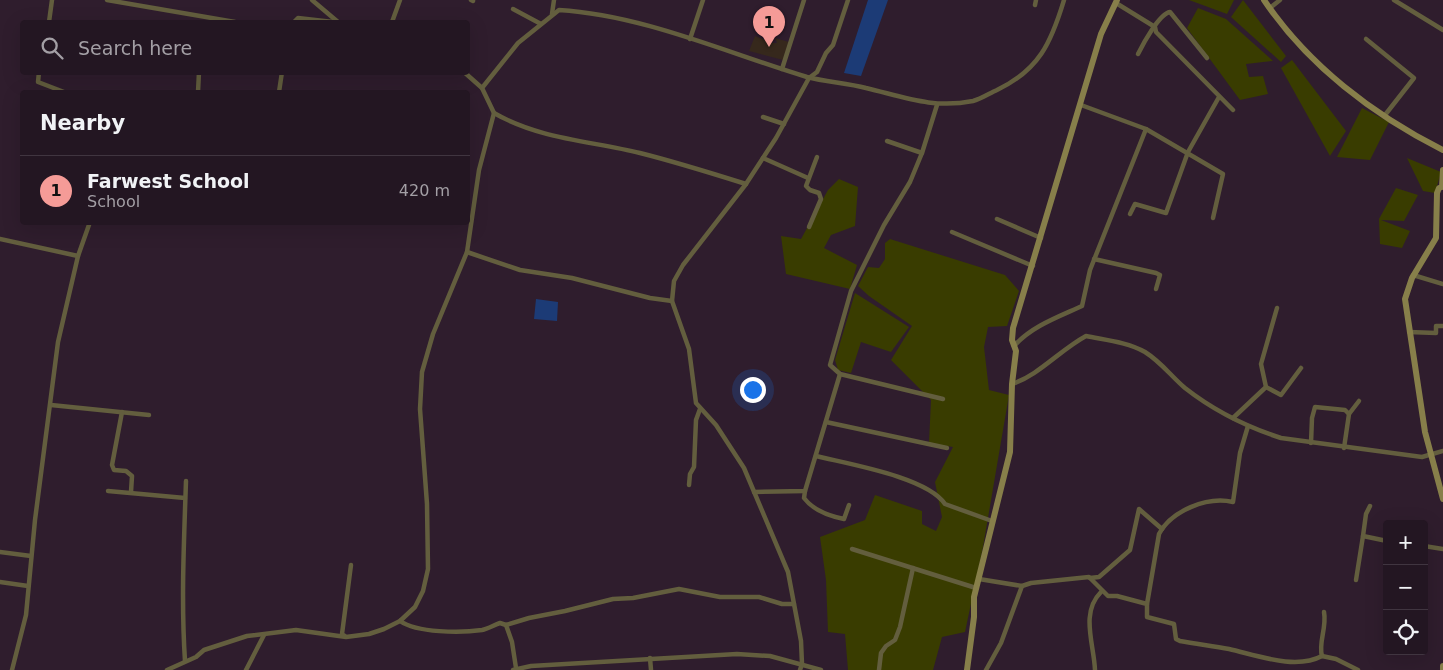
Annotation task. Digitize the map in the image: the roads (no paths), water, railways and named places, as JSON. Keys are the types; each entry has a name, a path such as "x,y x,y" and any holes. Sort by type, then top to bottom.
{"street":[{"path":"49,20 52,0"},
{"path":"107,0 223,20"},
{"path":"312,0 336,20"},
{"path":"393,20 400,0"},
{"path":"552,14 554,0"},
{"path":"690,39 704,0"},
{"path":"782,69 804,0"},
{"path":"800,670 802,664 801,641 788,572 754,492 733,450 708,414 700,409 696,403 689,348 672,301 674,281 683,264 746,184 784,124 809,78 817,72 826,53 833,45 848,0"},
{"path":"482,88 518,43 552,14 560,10 574,11 654,27 809,78 865,87 937,105 974,100 1017,80 1043,52 1056,26 1064,0"},
{"path":"1264,0 1290,36 1334,80 1414,136 1443,150"},
{"path":"1270,8 1280,0"},
{"path":"1394,0 1443,30"},
{"path":"967,670 976,588 1010,452 1012,384 1016,351 1012,340 1013,328 1082,105 1101,34 1116,1 1155,27 1156,32 1233,110"},
{"path":"513,9 541,24"},
{"path":"1138,54 1165,13 1172,13 1207,58"},
{"path":"296,20 298,18 316,20"},
{"path":"1366,39 1414,78 1385,115"},
{"path":"39,75 38,82 59,90"},
{"path":"198,90 200,75"},
{"path":"279,90 282,75"},
{"path":"467,75 482,88 494,113 511,123 574,142 639,153 746,184"},
{"path":"1130,214 1134,204 1166,213 1188,152 1219,97"},
{"path":"937,105 922,153 910,182 884,225 851,291 830,365 840,374 943,399"},
{"path":"1082,105 1146,129 1223,174 1213,218"},
{"path":"167,670 225,642 247,636 296,630 346,637 384,630 400,621 415,607 423,591 428,569 427,504 420,409 422,372 433,334 467,252 480,170 494,113"},
{"path":"763,117 784,124"},
{"path":"1014,346 1022,337 1037,327 1082,306 1094,259 1146,129"},
{"path":"887,141 922,153"},
{"path":"809,227 821,199 819,193 807,187 808,178 818,156"},
{"path":"763,158 808,178"},
{"path":"1443,170 1443,187 1439,188 1438,194 1436,238 1413,275 1405,299 1430,454 1443,499"},
{"path":"997,219 1041,238"},
{"path":"12,670 26,616 31,556 58,342 78,256 89,225"},
{"path":"952,232 1033,266"},
{"path":"0,239 78,256"},
{"path":"467,252 520,270 572,278 650,298 672,301"},
{"path":"1094,259 1156,273 1160,275 1156,289"},
{"path":"1413,275 1443,284"},
{"path":"1277,308 1261,364 1266,387 1281,395 1301,368"},
{"path":"1409,332 1436,333 1436,326 1443,326"},
{"path":"1012,384 1024,380 1069,345 1086,336 1132,346 1144,352 1159,361 1188,390 1248,426 1280,438 1422,457 1443,451"},
{"path":"840,374 804,498 811,507 834,517 844,519 849,505"},
{"path":"1233,418 1266,387"},
{"path":"1344,448 1349,414 1359,401"},
{"path":"51,405 149,415"},
{"path":"1311,443 1312,418 1315,407 1346,410 1349,414"},
{"path":"689,485 690,474 694,467 696,420 700,409"},
{"path":"122,412 112,465 114,470 126,471 132,476 130,492"},
{"path":"826,422 947,448"},
{"path":"1248,426 1240,453 1232,502 1225,500 1198,505 1168,520 1162,529 1146,617 1174,624 1176,639 1180,641 1230,650 1278,666 1292,668"},
{"path":"816,456 918,483 945,504 992,520"},
{"path":"185,661 182,557 186,527 186,481"},
{"path":"108,491 185,498"},
{"path":"754,492 805,491"},
{"path":"1356,580 1366,514 1370,506"},
{"path":"979,579 1022,586 1031,583 1099,577 1130,550 1139,509 1162,529"},
{"path":"1362,536 1383,540"},
{"path":"1428,547 1443,549"},
{"path":"852,550 976,588"},
{"path":"0,552 31,556"},
{"path":"346,637 342,634 352,565"},
{"path":"878,670 881,653 886,646 895,640 900,627 912,568"},
{"path":"1089,578 1096,583 1101,592 1108,596 1117,596 1147,604"},
{"path":"0,582 28,586"},
{"path":"986,670 1001,643 1022,586"},
{"path":"400,621 408,627 430,630 481,630 500,623 506,625 528,618 613,599 633,598 679,589 720,596 759,597 782,604 794,604"},
{"path":"1095,670 1089,623 1093,600 1101,592"},
{"path":"1322,656 1320,647 1326,624 1324,612"},
{"path":"506,625 512,642 514,669 650,658 737,654 770,656 822,670"},
{"path":"246,670 264,635"},
{"path":"1299,669 1314,665 1322,656"},
{"path":"1322,656 1358,670"},
{"path":"650,658 652,670"}],"water":[{"path":"868,0 888,0 861,76 844,73"},
{"path":"536,299 558,302 557,321 534,319"}],"place":[{"name":"Farwest School","path":"769,47"}]}
